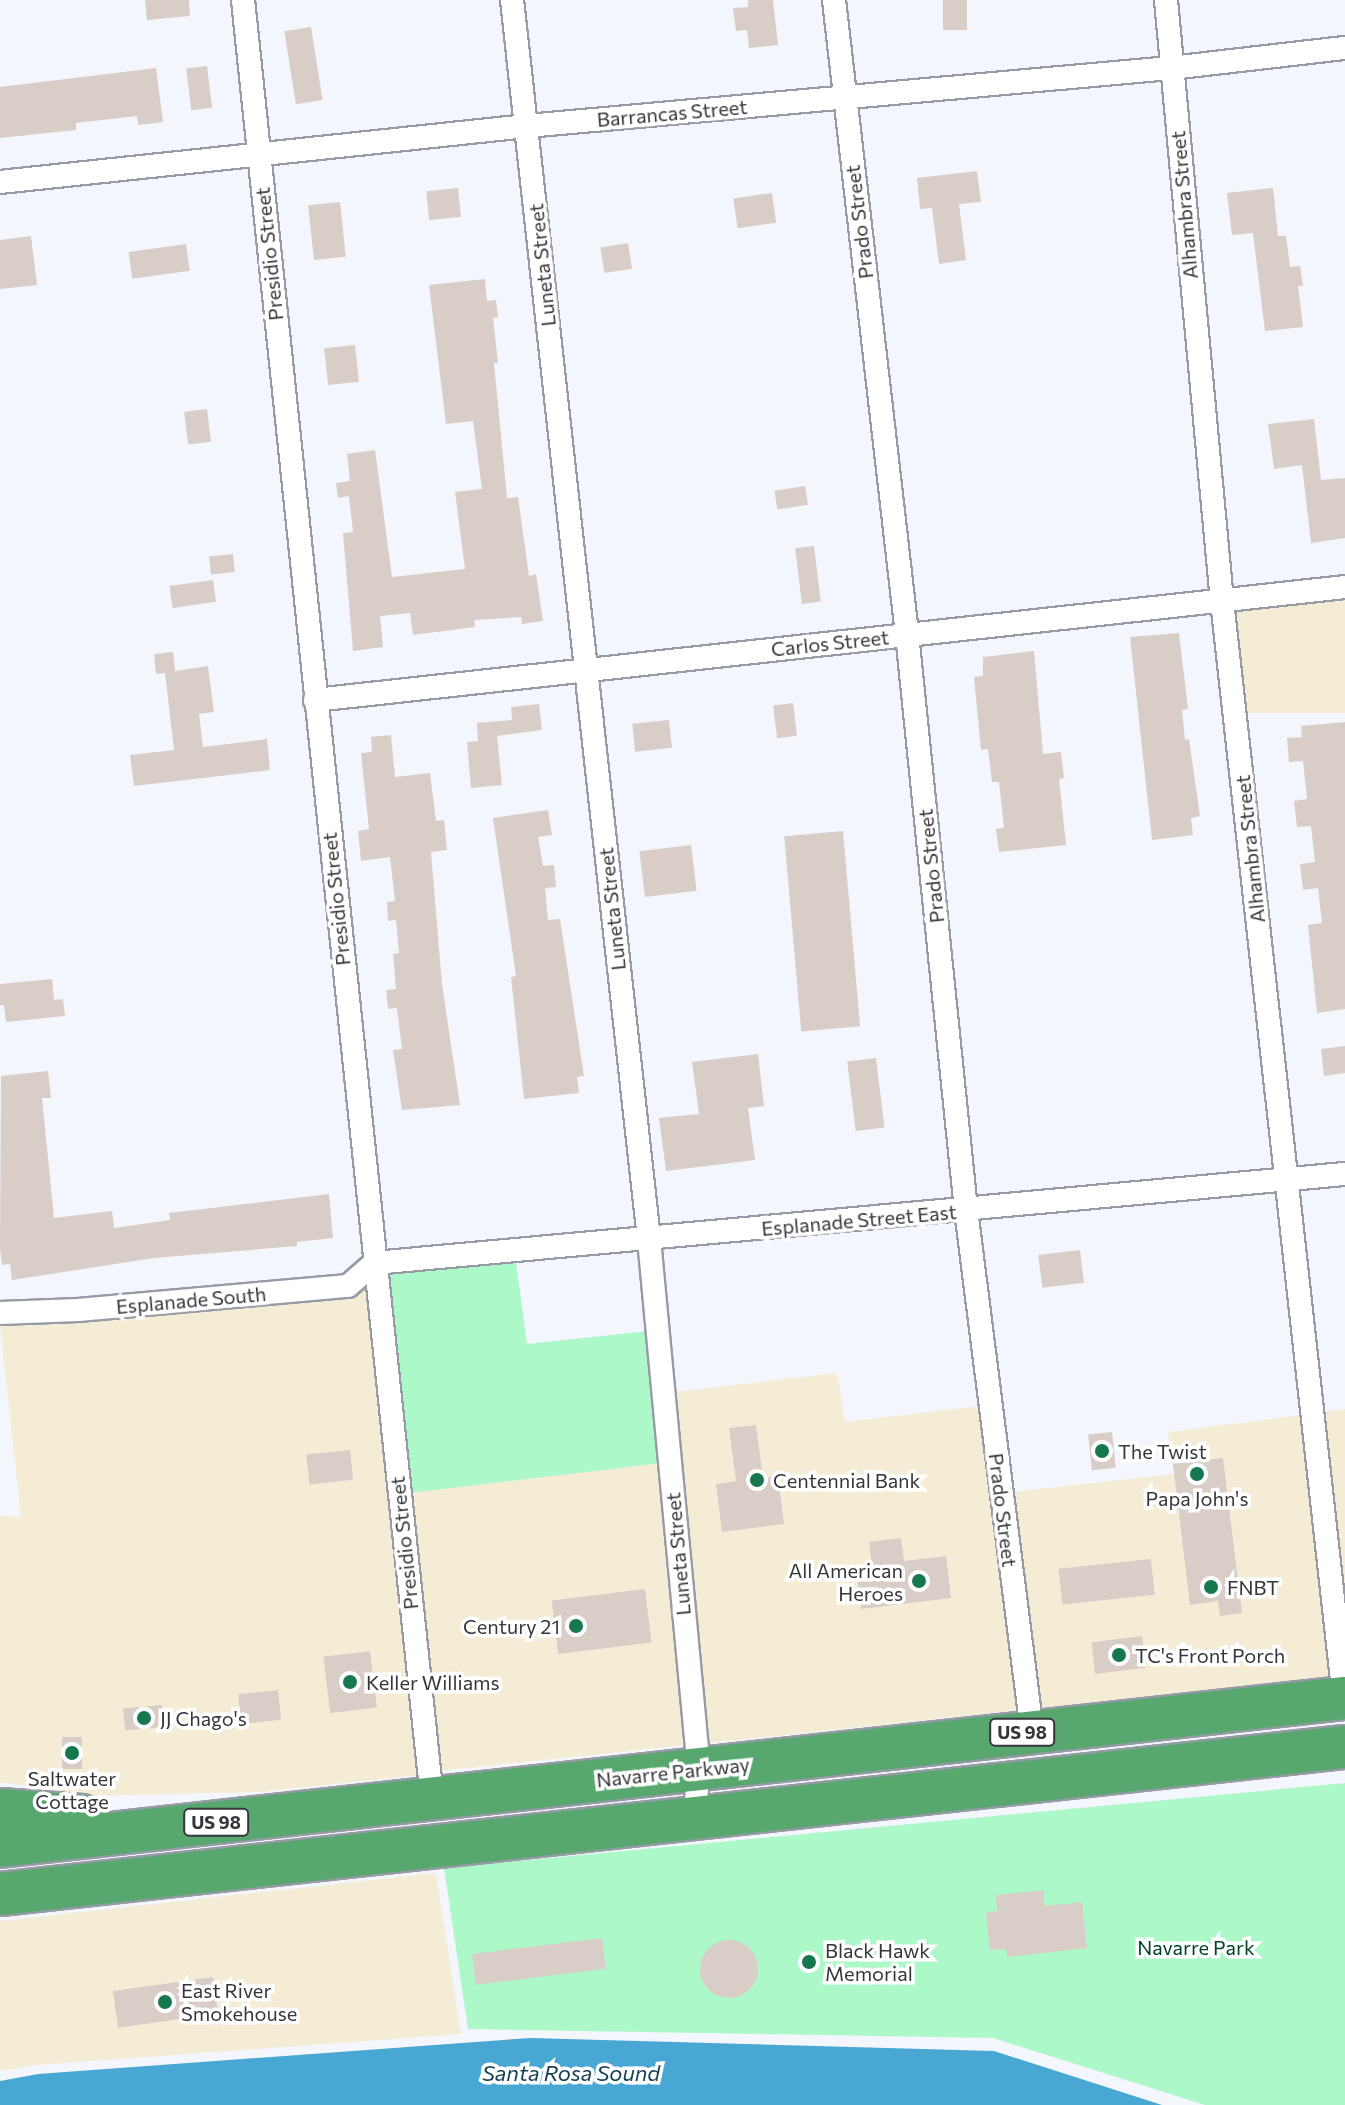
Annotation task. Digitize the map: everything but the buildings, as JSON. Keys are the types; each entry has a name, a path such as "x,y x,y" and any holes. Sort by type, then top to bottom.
{"highway":[{"name":"Navarre Parkway","path":"0,1846 1344,1698"},
{"path":"0,1894 1345,1747"},
{"path":"0,1810 98,1816 374,1785 432,1798"},
{"path":"0,1869 114,1857 205,1824"}],"street":[{"name":"Presidio Street","path":"243,0 432,1798"},
{"name":"Luneta Street","path":"512,0 649,1239 699,1770 694,1819"},
{"name":"Prado Street","path":"834,0 907,634 966,1210 1032,1731"},
{"name":"Alhambra Street","path":"1166,0 1222,601 1344,1698"},
{"name":"Barrancas Street","path":"0,182 527,126 1171,68 1345,48"},
{"name":"Carlos Street","path":"315,700 1345,587"},
{"name":"Esplanade Street East","path":"374,1263 1345,1174"},
{"name":"Esplanade South","path":"0,1313 78,1310 348,1286 374,1263"}],"shaded area":[{"path":"1232,599 1345,599 1345,713 1232,713"},
{"path":"366,1284 420,1775 259,1792 89,1796 0,1782 0,1516 21,1517 0,1326 349,1297"},
{"path":"837,1373 845,1422 980,1406 1018,1710 710,1743 674,1392"},
{"path":"1345,1409 1345,1618 1322,1412"},
{"path":"1303,1415 1331,1676 1038,1708 1011,1492 1174,1474 1168,1432"},
{"path":"662,1463 692,1744 438,1771 408,1490"},
{"path":"436,1873 461,2034 37,2065 0,2071 0,1921"}],"green space":[{"path":"516,1262 527,1344 648,1331 662,1463 409,1493 385,1273"},
{"name":"Navarre Park","path":"1345,1783 1345,2105 1205,2105 993,2038 468,2029 444,1868"}],"water":[{"name":"Santa Rosa Sound","path":"530,2038 994,2051 1162,2105 0,2105 0,2081 38,2074"}],"place":[{"name":"The Twist","path":"1102,1451"},
{"name":"Papa John's","path":"1197,1474"},
{"name":"Centennial Bank","path":"757,1480"},
{"name":"All American Heroes","path":"919,1581"},
{"name":"FNBT","path":"1211,1587"},
{"name":"Century 21","path":"576,1626"},
{"name":"TC's Front Porch","path":"1119,1655"},
{"name":"Keller Williams","path":"350,1682"},
{"name":"JJ Chago's","path":"144,1718"},
{"name":"Saltwater Cottage","path":"72,1753"},
{"name":"Black Hawk Memorial","path":"809,1962"},
{"name":"East River Smokehouse","path":"165,2002"}]}
